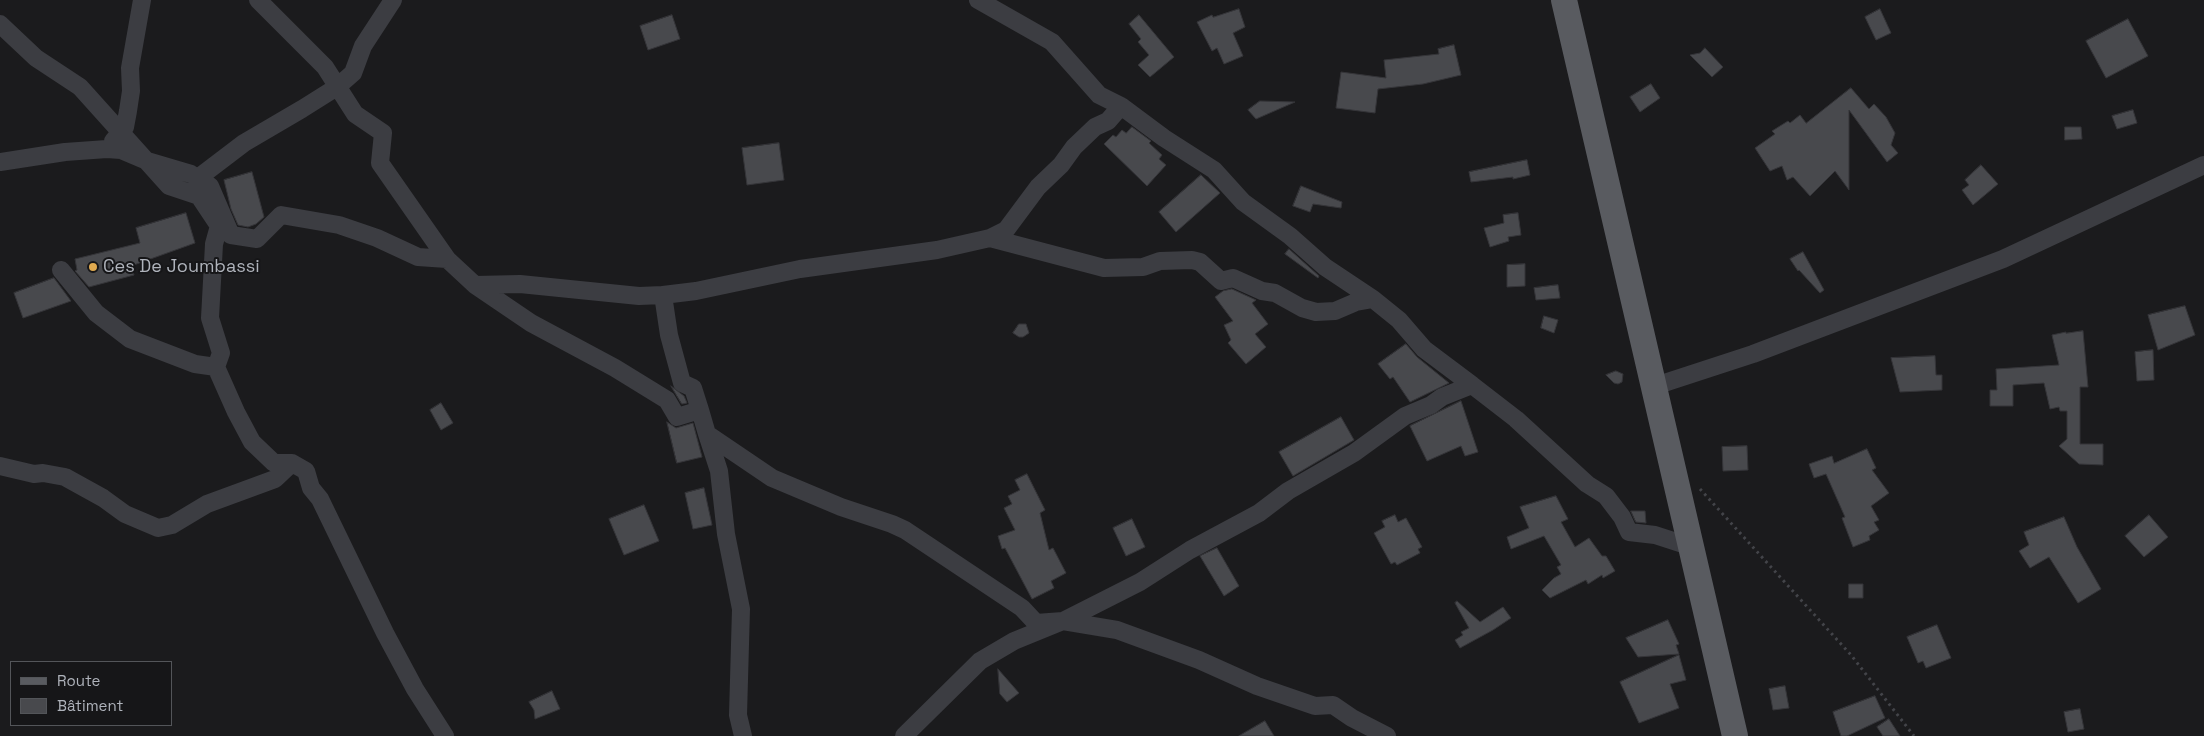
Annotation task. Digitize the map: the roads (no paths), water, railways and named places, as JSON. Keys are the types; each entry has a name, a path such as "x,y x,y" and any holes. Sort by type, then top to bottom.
{"main road":[{"path":"1564,0 1735,736"}],"street":[{"path":"107,149 125,126 131,91 130,68 142,0"},
{"path":"258,0 325,67 355,114 383,132 380,163 447,259 475,285 531,323 615,368 667,400 677,417 700,410"},
{"path":"198,178 244,143 337,86 353,73 363,46 393,0"},
{"path":"978,0 1052,42 1099,95 1121,106 1164,138 1214,170 1243,202 1290,236 1325,267 1353,288 1373,298 1399,320 1424,348 1516,419 1587,484 1606,496 1622,516 1629,532 1655,535 1692,547"},
{"path":"0,24 36,58 80,87 119,133 169,186 199,196 219,226 214,244 210,318 221,353 216,367 252,442 274,464 292,463 306,471 311,488 320,499 385,633 415,688 445,736"},
{"path":"475,285 520,284 639,296 696,292 800,269 937,250 990,238 1006,230 1038,187 1061,165 1074,147 1094,127 1108,122 1121,106"},
{"path":"0,162 65,152 121,150 147,161 191,174 210,186 231,235 256,239 281,215 339,225 377,238 418,256 447,259"},
{"path":"1655,386 1753,354 2003,259 2204,165"},
{"path":"990,238 1104,268 1143,267 1160,261 1192,260 1200,262 1220,281 1233,278 1262,291 1275,293 1302,308 1316,312 1335,311 1356,302 1373,298"},
{"path":"62,270 96,313 130,339 195,364 216,367"},
{"path":"663,295 669,335 682,383 694,388 719,471 726,534 741,609 738,715 743,736"},
{"path":"904,736 980,661 1014,641 1063,621 1140,582 1190,550 1259,513 1288,491 1354,453 1405,416 1472,384"},
{"path":"707,434 772,478 841,508 905,530 1022,608 1036,623 1063,621 1126,633 1199,660 1258,686 1315,706 1333,705 1352,718 1387,736"},
{"path":"0,466 34,474 43,473 65,477 103,498 126,514 158,528 172,525 207,504 275,479 292,463"}],"place":[{"name":"Ces De Joumbassi","path":"93,267"}]}
